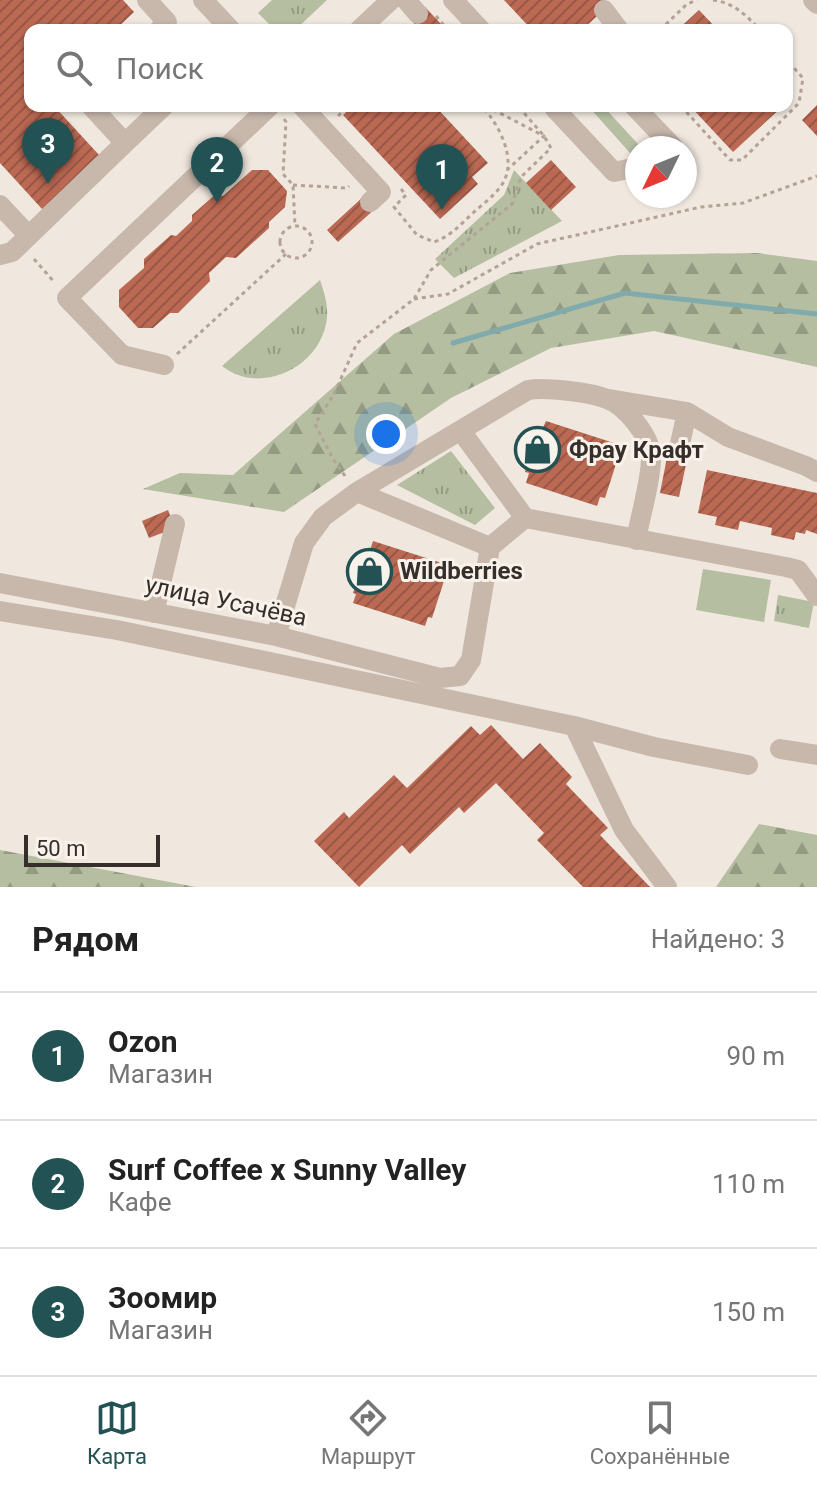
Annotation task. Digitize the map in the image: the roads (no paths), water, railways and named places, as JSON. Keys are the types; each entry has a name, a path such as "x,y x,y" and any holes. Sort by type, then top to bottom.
{"street":[{"path":"147,0 165,24"},
{"path":"203,0 225,24"},
{"path":"365,24 391,0"},
{"path":"453,0 475,24"},
{"path":"604,10 614,24"},
{"path":"97,112 125,143"},
{"path":"0,255 12,252 158,112"},
{"path":"164,365 122,355 67,298 264,112"},
{"path":"307,112 386,197"},
{"path":"560,112 614,172 625,170"},
{"path":"640,112 663,136"},
{"path":"0,205 25,240"},
{"path":"276,636 304,543 323,517 357,492 528,390 542,388 687,412 728,437 817,472"},
{"path":"609,399 635,422 647,438 651,457 636,540"},
{"path":"680,444 687,412"},
{"path":"461,431 525,518 798,570 817,596"},
{"path":"357,492 490,547 525,518"},
{"path":"154,613 175,524"},
{"name":"улица Усачёва","path":"0,583 276,636 440,678 460,676 471,660 490,547"},
{"path":"0,611 117,630 748,765"},
{"path":"574,726 624,830 667,887"},
{"path":"780,749 817,755"}],"waterway":[{"path":"453,343 625,293 817,314"}],"place":[{"name":"Зоомир","path":"48,184"},
{"name":"Surf Coffee x Sunny Valley","path":"217,203"},
{"name":"Ozon","path":"442,210"},
{"name":"Фрау Крафт","path":"538,450"},
{"name":"Wildberries","path":"369,571"}]}
